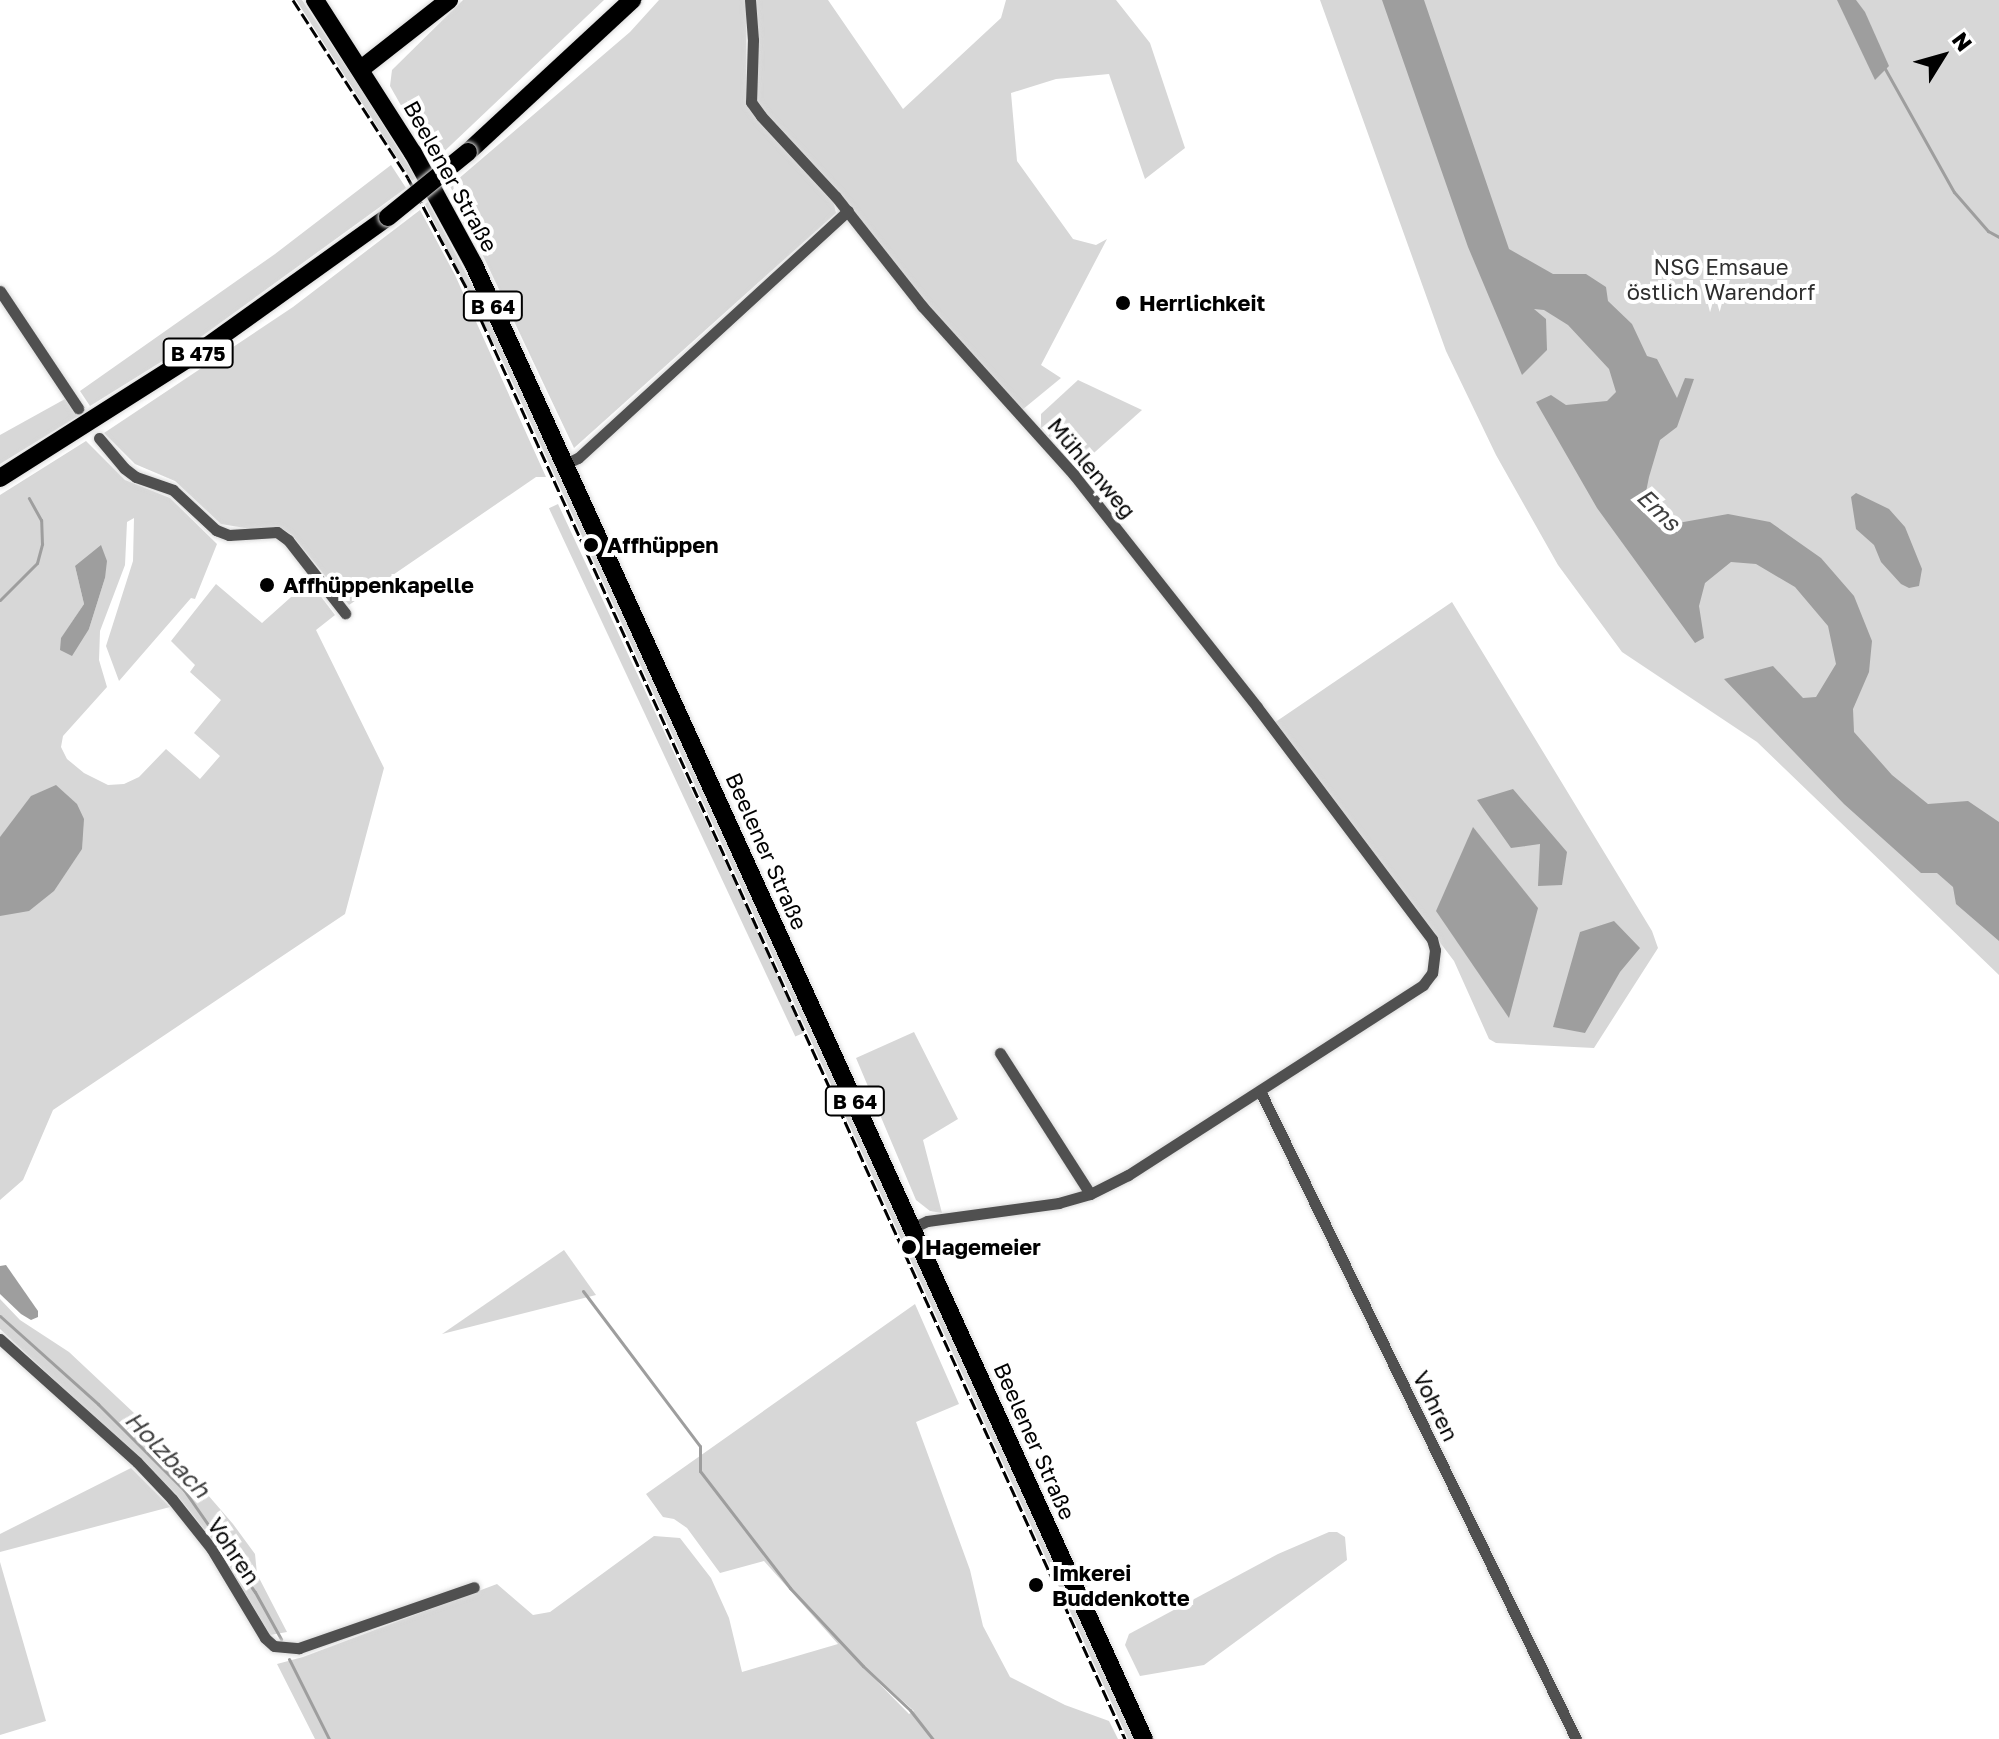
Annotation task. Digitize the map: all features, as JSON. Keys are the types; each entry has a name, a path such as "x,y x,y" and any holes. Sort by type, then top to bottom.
{"main road":[{"name":"Beelener Straße","path":"315,0 361,69 452,221 1144,1739"},
{"path":"361,69 449,0"},
{"path":"600,32 618,0"},
{"name":"B 475","path":"0,478 248,319 388,217 468,152 632,0"}],"street":[{"name":"Mühlenweg","path":"750,0 753,40 751,102 848,211 922,306 1074,475 1257,707 1432,939 1436,961 1423,985 1260,1091"},
{"path":"565,464 578,458 848,211"},
{"path":"0,291 78,408"},
{"path":"99,438 124,468 136,477 173,490 216,530 229,535 277,532 288,540 345,613"},
{"path":"1000,1053 1090,1194"},
{"path":"912,1228 927,1221 1044,1205 1090,1194 1128,1175 1260,1091"},
{"name":"Vohren","path":"1260,1091 1576,1739"},
{"name":"Vohren","path":"0,1339 137,1462 172,1499 211,1548 265,1638 274,1646 299,1648 474,1587"}],"green space":[{"path":"296,0 302,0 361,89 416,178 412,181"},
{"path":"463,0 604,0 433,162 390,86 392,70"},
{"path":"659,0 746,0 746,103 833,200 836,213 574,448 450,186 630,32"},
{"path":"754,0 828,0 903,109 1001,18 1006,0 1116,0 1150,43 1185,148 1145,179 1109,74 1056,79 1011,93 1017,161 1073,239 1096,245 1107,239 1041,365 1061,378 1022,410 926,304 756,102"},
{"name":"NSG Emsaue östlich Warendorf","path":"1320,0 1999,0 1999,975 1757,742 1622,652 1558,565 1496,455 1446,351"},
{"path":"391,165 406,188 198,339 90,406 80,391 275,254"},
{"path":"428,202 480,300 1134,1739 1128,1739 504,364 425,204"},
{"path":"420,210 455,275 546,477 536,477 349,605 292,535 281,528 251,529 221,524 175,481 135,464 104,433 293,307"},
{"path":"1078,380 1142,410 1077,468 1041,427 1041,414"},
{"path":"65,399 78,416 0,464 0,435"},
{"path":"86,441 125,480 170,498 217,544 195,599 191,598 119,681 106,646 133,561 134,518 127,522 125,565 100,631 99,660 107,687 63,736 61,747 67,759 84,773 108,785 124,784 139,777 166,749 200,779 220,756 194,733 221,700 190,672 195,665 171,641 216,584 262,623 309,581 335,615 316,630 384,768 345,914 53,1110 23,1180 0,1200 0,495","holes":["75,566 105,578 89,629 61,639 84,604"]},
{"path":"558,504 804,1032 795,1037 549,508"},
{"path":"1452,602 1652,931 1658,948 1594,1048 1496,1043 1489,1039 1454,961 1274,723"},
{"path":"914,1032 958,1119 923,1140 942,1213 930,1211 916,1200 856,1058"},
{"path":"564,1250 596,1295 442,1334"},
{"path":"0,1299 20,1320 69,1352 150,1428 233,1524 255,1554 257,1574 287,1632 270,1635 216,1544 177,1495 0,1329"},
{"path":"915,1304 959,1404 916,1422 970,1570 983,1626 1010,1677 1065,1705 1109,1721 1118,1739 315,1739 277,1664 497,1584 533,1615 550,1612 654,1536 680,1538 711,1578 729,1618 742,1672 838,1644 764,1561 720,1573 687,1528 674,1519 663,1517 646,1494","holes":["853,1657 914,1711 909,1714"]},
{"path":"131,1468 170,1507 0,1552 0,1534"},
{"path":"1329,1532 1345,1537 1347,1560 1204,1665 1140,1676 1125,1645 1129,1634 1278,1554"},
{"path":"0,1562 46,1721 0,1735"}],"shaded area":[{"path":"1382,0 1424,0 1509,249 1553,274 1586,274 1606,287 1608,301 1632,324 1647,356 1657,359 1677,398 1685,378 1694,379 1677,427 1660,440 1649,477 1645,497 1655,516 1667,525 1728,514 1770,522 1821,558 1854,596 1872,641 1869,672 1853,709 1854,732 1892,775 1928,804 1968,801 1999,822 1999,941 1956,904 1953,887 1937,873 1921,873 1844,804 1724,679 1773,666 1803,698 1816,697 1836,664 1828,626 1795,587 1756,564 1731,562 1705,583 1699,606 1704,638 1695,643 1597,508 1536,402 1551,395 1566,405 1607,401 1616,392 1609,369 1568,325 1544,310 1534,309 1546,319 1547,350 1522,375 1468,247"},
{"path":"1837,0 1856,0 1865,12 1889,66 1875,80"},
{"path":"1856,493 1889,509 1905,527 1922,569 1919,586 1909,588 1901,584 1881,562 1874,545 1856,529 1851,497"},
{"path":"101,545 107,561 105,578 89,629 72,656 60,650 61,638 84,604 75,566"},
{"path":"56,785 77,804 84,819 82,849 54,891 29,911 0,916 0,837 31,796"},
{"path":"1513,789 1567,852 1562,885 1538,886 1540,844 1511,848 1477,800"},
{"path":"1473,827 1538,908 1509,1018 1436,911"},
{"path":"1614,921 1640,948 1620,972 1585,1033 1553,1027 1580,932"},
{"path":"6,1265 38,1311 38,1317 31,1320 21,1314 0,1294 0,1266"}],"waterway":[{"path":"1884,67 1954,192 1988,231 1999,237"},
{"name":"Holzbach","path":"0,600 37,563 42,544 41,520 29,498"},
{"path":"583,1291 700,1446 700,1471 790,1588 863,1666 910,1710 933,1739"},
{"name":"Holzbach","path":"0,1316 98,1404 184,1490 255,1592 281,1639"},
{"name":"Holzbach","path":"289,1659 329,1739"}],"railway":[{"path":"293,0 408,178 468,291 1125,1739"}],"place":[{"name":"Herrlichkeit","path":"1123,303"},
{"name":"Affhüppen","path":"591,545"},
{"name":"Affhüppenkapelle","path":"267,585"},
{"name":"Hagemeier","path":"909,1247"},
{"name":"Imkerei Buddenkotte","path":"1036,1585"}],"water label":[{"name":"Ems","path":"1659,509"}]}
